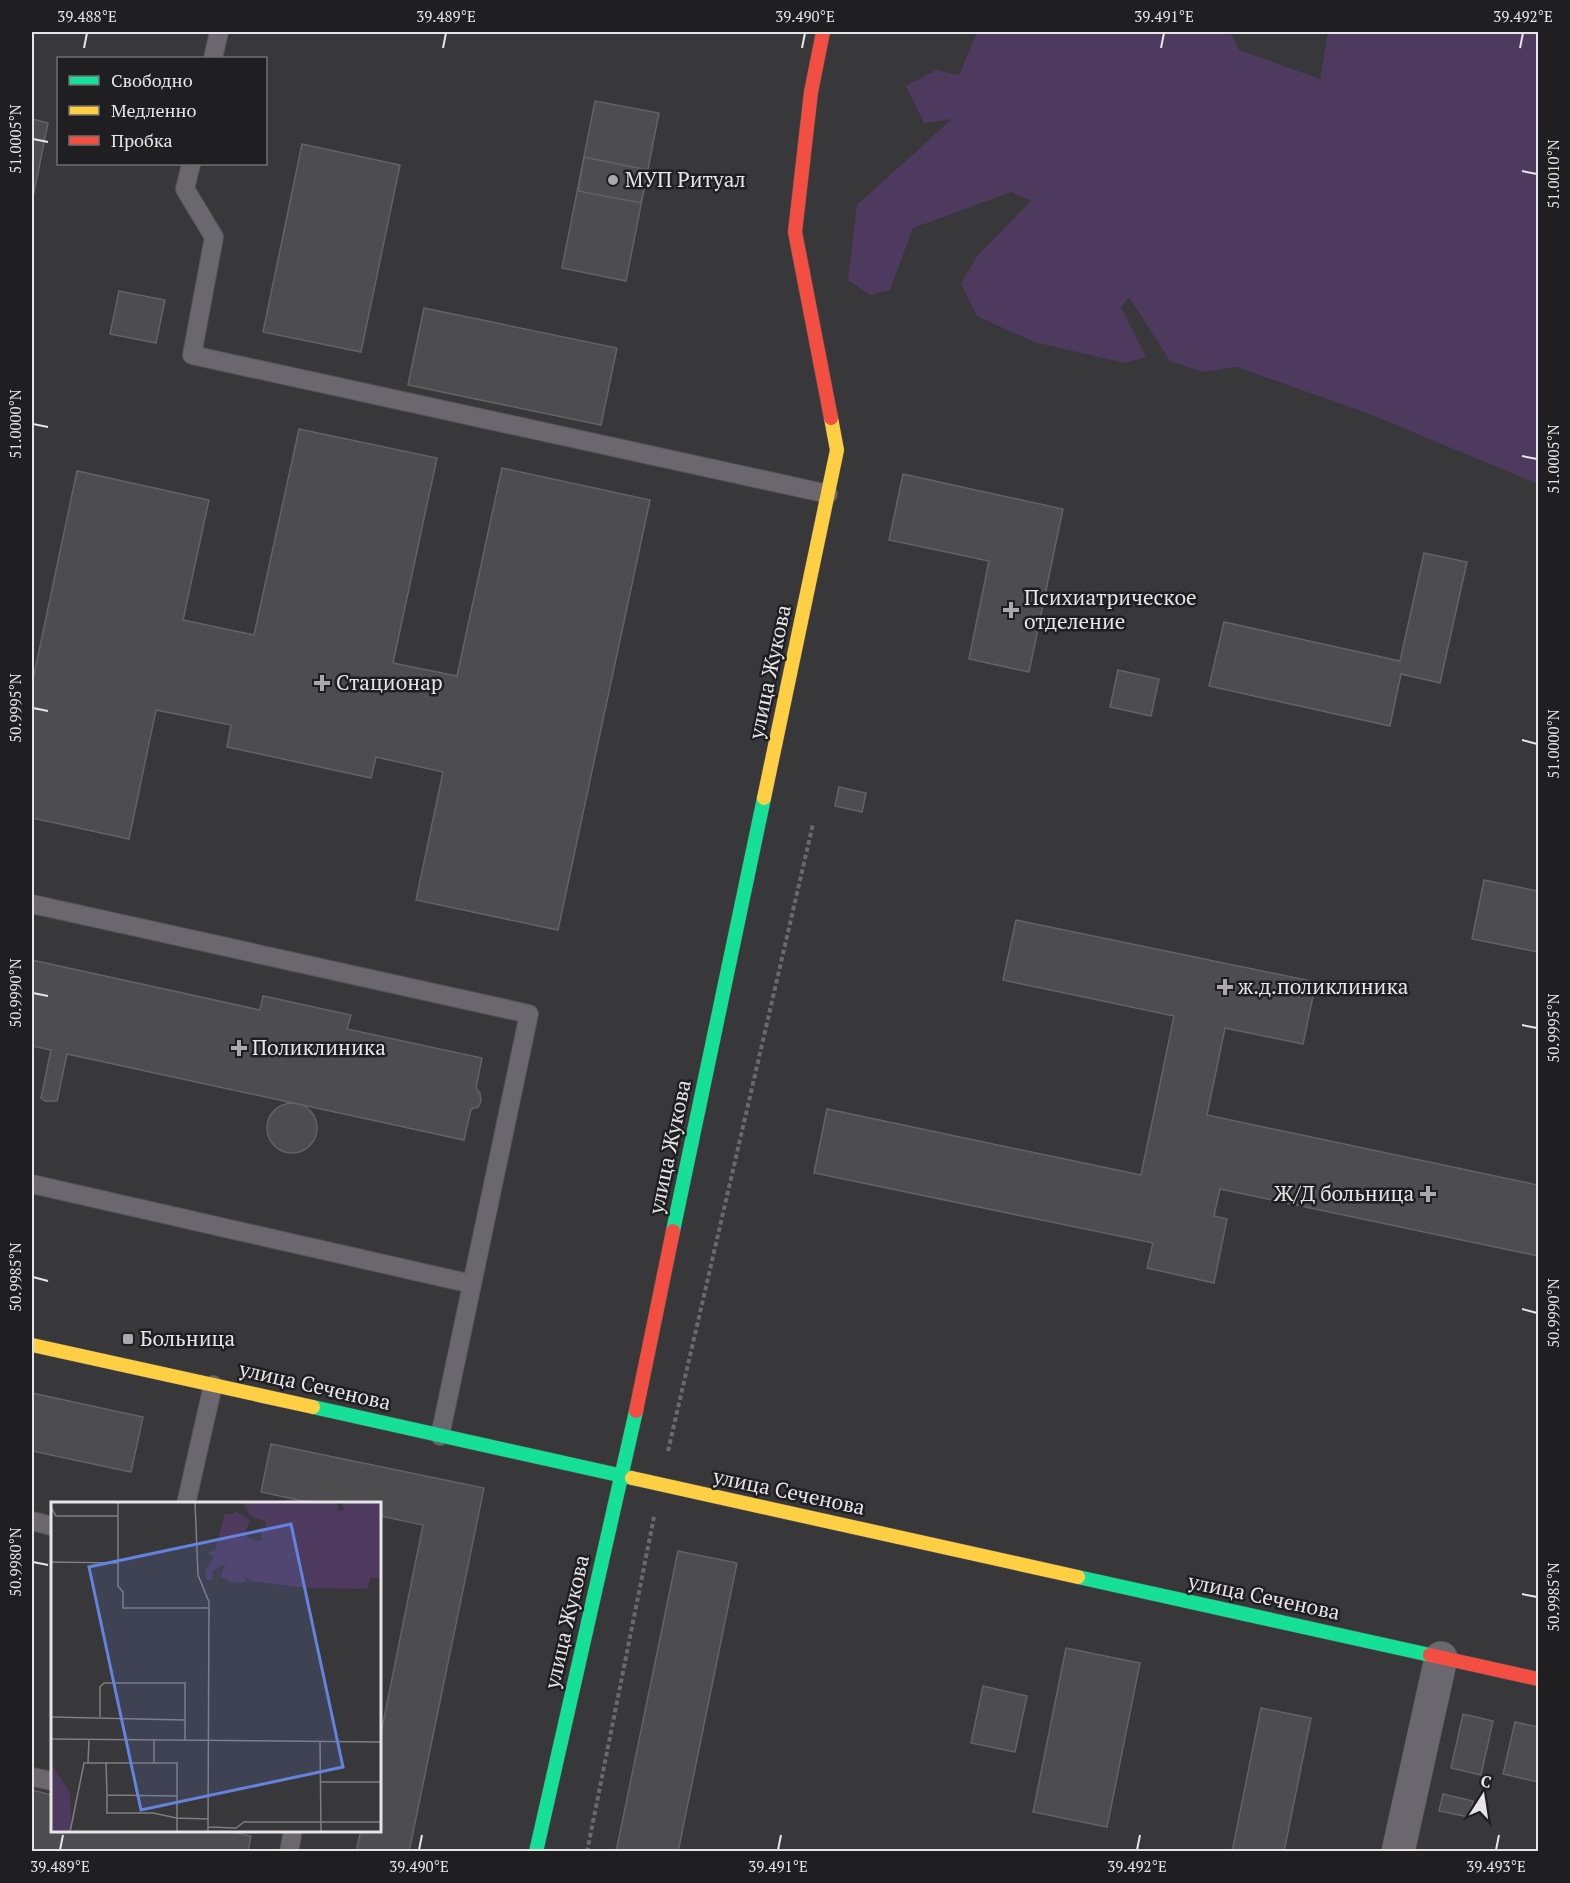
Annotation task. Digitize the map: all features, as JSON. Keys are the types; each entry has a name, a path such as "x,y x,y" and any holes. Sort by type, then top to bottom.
{"street":[{"name":"улица Жукова","path":"536,1851 622,1476 837,450 795,232 811,93 823,32"},
{"name":"улица Сеченова","path":"32,1345 1539,1679"},
{"path":"1398,1851 1441,1658"}],"lane":[{"path":"213,57 219,32"},
{"path":"191,165 185,189 214,237 192,355 828,494"},
{"path":"32,903 529,1014 440,1436"},
{"path":"32,1184 472,1284"},
{"path":"186,1502 213,1385"},
{"path":"32,1521 51,1526"},
{"path":"32,1777 51,1781"},
{"path":"288,1832 289,1851"}],"path":[{"path":"587,1851 660,1485 813,824"}],"shaded area":[{"path":"977,32 1230,32 1239,50 1320,79 1328,32 1538,32 1538,484 1367,413 1237,367 1203,372 1170,361 1129,297 1121,307 1146,357 1125,363 1034,342 977,316 961,283 977,256 1031,201 1011,192 913,228 890,290 870,295 848,280 857,205 952,119 924,123 906,86 936,70 959,75"}],"building":[{"name":"МУП Ритуал","path":"595,101 659,113 626,281 562,268"},
{"path":"32,119 48,123 32,202"},
{"path":"302,144 400,165 361,352 263,332"},
{"path":"584,157 648,170 641,203 578,191"},
{"path":"119,291 165,300 156,343 110,334"},
{"path":"424,308 617,348 601,425 408,385"},
{"path":"299,429 437,458 393,663 457,676 502,468 650,500 558,930 416,900 443,772 376,757 371,778 227,747 231,725 156,710 129,839 32,818 32,684 77,471 209,500 183,620 254,635"},
{"name":"Психиатрическое отделение","path":"903,474 1063,509 1029,672 969,659 989,561 889,540"},
{"path":"1424,553 1467,562 1440,683 1401,674 1390,726 1209,686 1224,622 1400,661"},
{"path":"1118,670 1159,679 1151,716 1110,707"},
{"path":"839,787 866,793 862,812 835,806"},
{"path":"1484,880 1538,891 1538,952 1472,939"},
{"path":"1016,920 1316,982 1303,1044 1225,1028 1207,1115 1538,1185 1538,1256 1220,1189 1214,1216 1227,1219 1214,1283 1147,1268 1153,1243 814,1173 827,1109 1141,1175 1174,1016 1003,980"},
{"name":"Поликлиника","path":"32,960 260,1010 263,996 351,1015 347,1029 482,1058 476,1088 480,1093 481,1101 478,1107 471,1109 464,1140 67,1054 57,1101 45,1101 41,1098 51,1050 32,1046"},
{"name":"Поликлиника","path":"287,1103 297,1103 310,1110 317,1123 317,1133 310,1146 297,1153 287,1153 278,1149 271,1142 267,1133 267,1123 271,1114 278,1107"},
{"path":"32,1393 143,1417 131,1472 32,1451"},
{"path":"271,1444 484,1488 409,1852 356,1852 361,1832 381,1832 381,1733 423,1525 381,1516 381,1502 308,1502 261,1492"},
{"path":"678,1551 737,1563 678,1852 616,1852"},
{"path":"1066,1648 1140,1663 1107,1827 1033,1812"},
{"path":"983,1686 1027,1696 1015,1752 971,1743"},
{"path":"1261,1708 1311,1718 1284,1852 1232,1852"},
{"path":"1463,1714 1493,1721 1481,1775 1451,1768"},
{"path":"1515,1722 1538,1727 1538,1782 1503,1774"},
{"path":"32,1790 51,1795 51,1832 232,1832 251,1836 248,1852 32,1852"},
{"path":"1443,1794 1473,1801 1469,1817 1439,1811"}],"traffic: fast":[{"path":"673,1231 764,798"},
{"path":"313,1407 632,1478"},
{"path":"536,1852 636,1411"},
{"path":"1078,1577 1430,1655"}],"traffic: slow":[{"path":"764,798 837,450 831,418"},
{"path":"32,1345 313,1407"},
{"path":"632,1478 1078,1577"}],"traffic: jam":[{"path":"823,32 811,92 795,232 831,418"},
{"path":"636,1411 673,1231"},
{"path":"1430,1655 1538,1679"}],"place":[{"name":"МУП Ритуал","path":"613,180"},
{"name":"Психиатрическое отделение","path":"1011,610"},
{"name":"Стационар","path":"322,683"},
{"name":"ж.д.поликлиника","path":"1225,987"},
{"name":"Поликлиника","path":"239,1048"},
{"name":"Ж/Д больница","path":"1428,1194"},
{"name":"Больница","path":"128,1339"}]}
